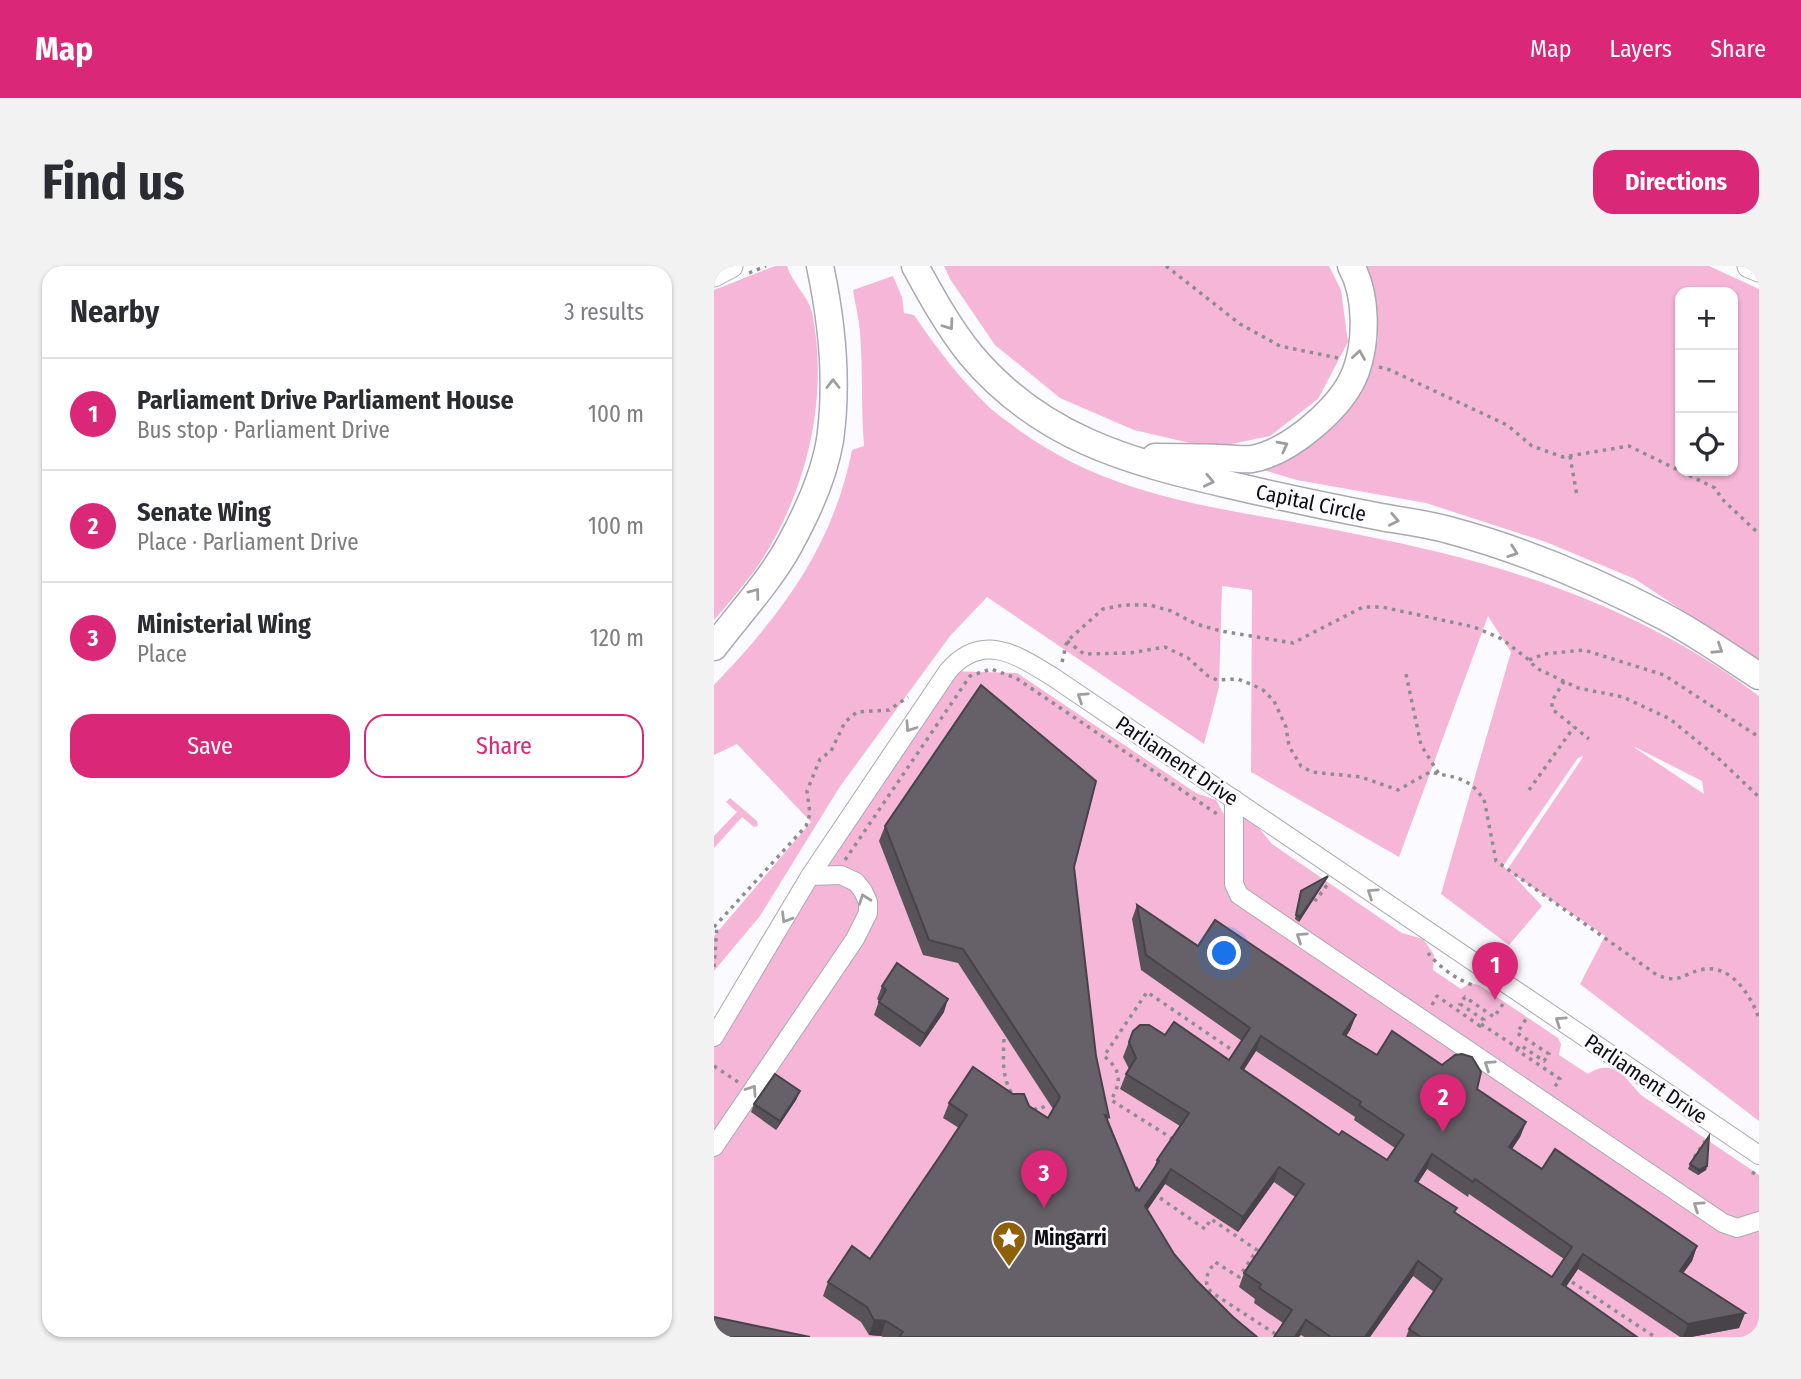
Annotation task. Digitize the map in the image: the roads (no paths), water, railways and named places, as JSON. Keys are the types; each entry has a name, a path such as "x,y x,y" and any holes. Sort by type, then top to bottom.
{"highway":[{"name":"Capital Circle","path":"915,266 942,316 972,356 1014,398 1066,434 1119,457 1272,496 1448,530 1566,570 1665,617 1759,676"},
{"path":"1119,457 1252,459 1281,449 1305,432 1343,395 1356,371 1363,327 1362,301 1351,266"},
{"path":"714,647 789,547 814,496 829,442 834,386 831,329 821,273"}],"main road":[{"path":"714,275 731,266"},
{"path":"1749,266 1759,271"}],"street":[{"name":"Parliament Drive","path":"714,1037 810,876 948,671 966,656 983,650 1004,650 1016,654 1234,799 1759,1155"},
{"path":"1234,799 1234,884 1239,895 1723,1223 1737,1228 1759,1221"},
{"path":"714,1147 855,939 867,917 869,905 863,891 850,879 835,874 810,876"}],"place":[{"name":"Parliament Drive Parliament House","path":"1495,1000"},
{"name":"Senate Wing","path":"1443,1132"},
{"name":"Ministerial Wing","path":"1044,1208"},
{"name":"Mingarri","path":"1009,1268"}]}
